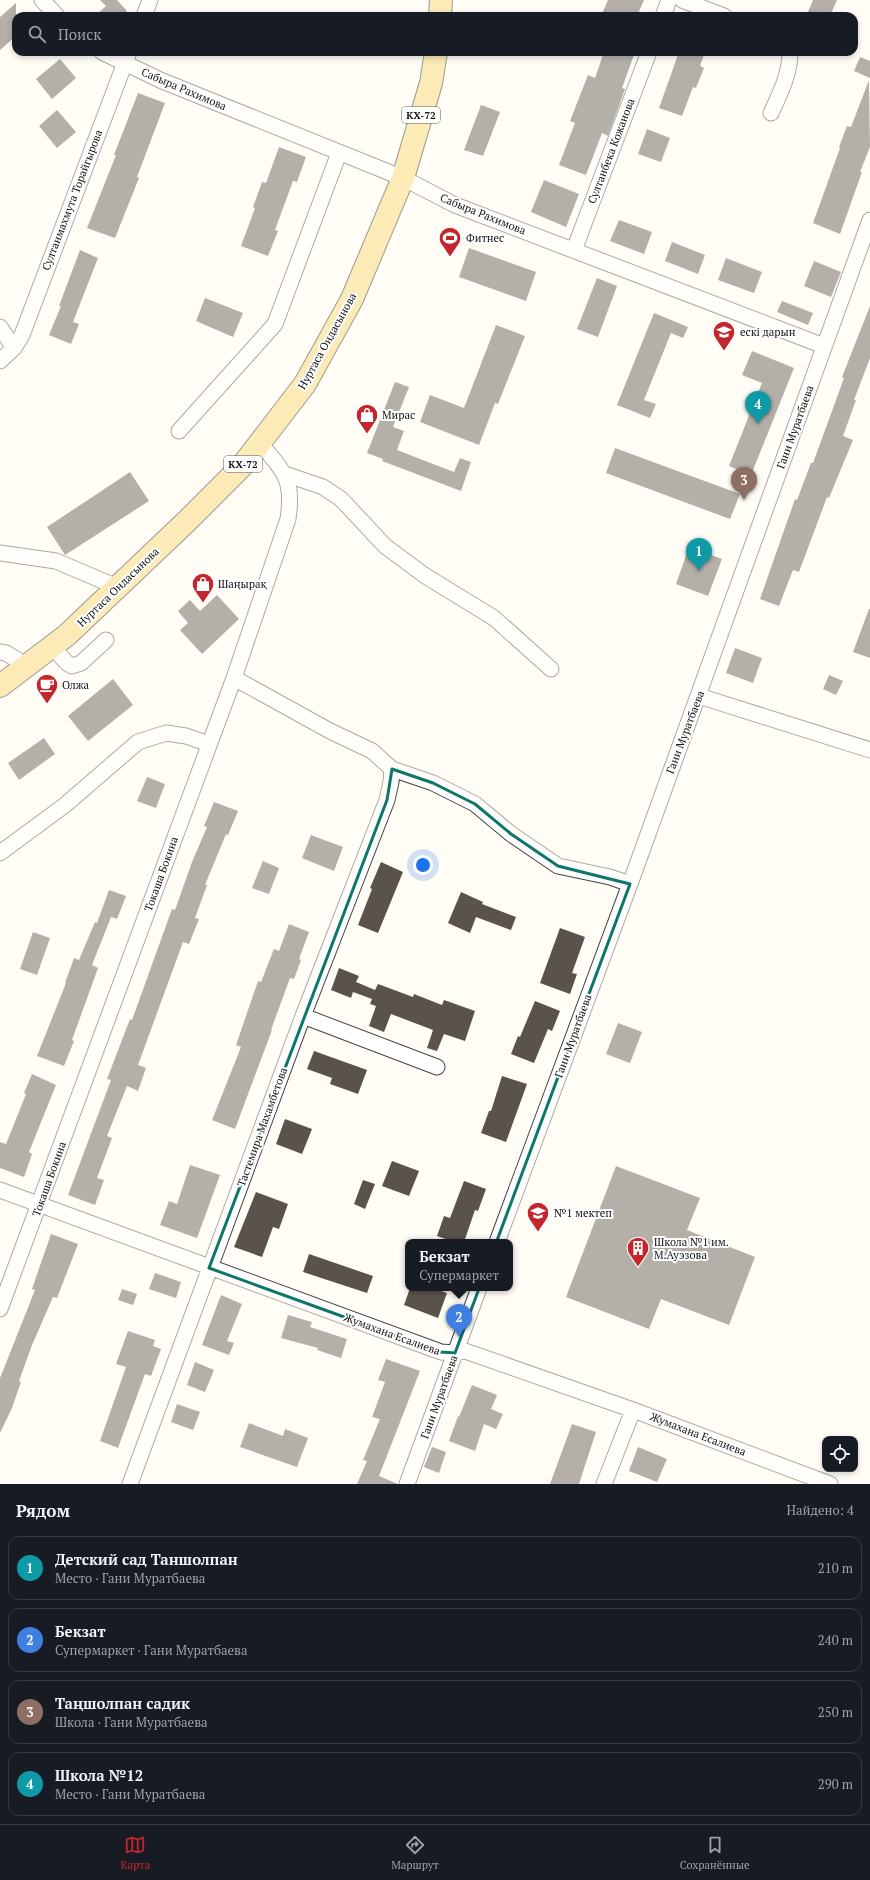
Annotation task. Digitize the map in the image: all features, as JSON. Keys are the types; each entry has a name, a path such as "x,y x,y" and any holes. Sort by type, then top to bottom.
{"main road":[{"path":"440,12 441,0"},
{"name":"Нуртаса Ондасынова","path":"0,686 67,635 118,588 242,466 305,384 352,299 403,178 431,83 435,56"}],"street":[{"path":"42,0 53,12"},
{"path":"146,12 150,0"},
{"path":"664,12 669,0"},
{"path":"682,0 714,12"},
{"name":"Султанбека Кожанова","path":"574,250 647,56"},
{"path":"771,113 782,91 790,63 790,56"},
{"name":"Сабыра Рахимова","path":"127,58 160,80 403,178 455,205 824,346"},
{"name":"Султанмахмута Торайгырова","path":"0,361 14,348 22,335 127,58"},
{"path":"180,431 275,324 339,153"},
{"name":"Гани Муратбаева","path":"498,1239 630,884 681,740 699,696 870,220"},
{"path":"0,327 14,348"},
{"name":"Токаша Бокина","path":"0,1309 234,678 288,519 291,502 285,474 260,443"},
{"path":"285,474 323,486 341,499 385,546 424,575 494,618 552,669"},
{"path":"0,554 56,561 118,588"},
{"path":"52,647 67,663 72,666 81,663 106,640"},
{"path":"0,652 6,653 27,666"},
{"path":"234,678 330,731 372,750 392,770 433,783 475,804 511,834 558,866 610,877 630,884"},
{"path":"699,696 870,748"},
{"path":"0,853 65,805 138,742 166,733 186,736 209,744"},
{"name":"Тастемира Махамбетова","path":"130,1484 303,1016 387,800 392,782 392,770"},
{"path":"303,1016 437,1067"},
{"name":"Жумахана Есалиева","path":"0,1190 441,1352 466,1352 632,1410 803,1480 830,1484"},
{"name":"Гани Муратбаева","path":"407,1484 478,1291"},
{"path":"604,1484 632,1410"}],"highlighted area":[{"path":"392,769 433,783 475,804 511,834 558,866 630,884 455,1353 441,1352 209,1268 387,800"}],"building":[{"path":"100,0 117,0 127,11 99,12 106,6"},
{"path":"608,0 644,0 639,12 603,12"},
{"path":"813,0 837,0 832,12 808,12"},
{"path":"16,3 16,12 12,12 12,40 0,50 0,17"},
{"path":"603,56 634,56 622,88 625,89 608,136 602,133 586,175 559,165 575,123 570,121 588,75 595,78"},
{"path":"678,56 704,56 700,66 704,68 696,88 693,87 682,116 659,108"},
{"path":"860,57 870,61 870,78 854,71"},
{"path":"60,59 76,78 52,99 36,79"},
{"path":"869,80 870,147 860,172 862,172 840,234 813,223 847,126 851,127"},
{"path":"138,93 165,103 137,177 139,178 115,238 87,228 116,155 114,155"},
{"path":"481,105 500,112 483,156 464,150"},
{"path":"57,110 76,132 57,148 39,126"},
{"path":"647,129 670,138 661,162 638,154"},
{"path":"279,147 306,157 297,182 293,181 275,230 278,231 268,256 241,246 255,208 253,207 262,182 266,183"},
{"path":"544,180 579,194 566,227 531,212"},
{"path":"619,220 652,232 644,254 610,241"},
{"path":"672,242 705,255 698,274 665,261"},
{"path":"469,248 536,272 526,301 459,277"},
{"path":"80,250 98,258 73,322 79,324 71,344 49,335 61,306 59,306"},
{"path":"726,258 762,272 754,293 718,280"},
{"path":"814,261 841,272 831,297 804,286"},
{"path":"597,278 617,286 598,337 577,329"},
{"path":"205,298 243,313 233,337 196,321"},
{"path":"782,301 813,313 808,325 777,312"},
{"path":"870,306 870,358 854,400 856,400 843,436 853,440 829,498 827,497 799,572 793,570 779,606 760,599 795,499 797,500 811,463 813,463 844,378 842,377"},
{"path":"654,313 688,327 683,338 671,333 644,400 656,404 650,418 617,405"},
{"path":"496,325 525,336 498,404 495,403 479,445 420,422 430,395 464,408"},
{"path":"752,351 794,368 751,475 729,466 762,383 742,375"},
{"path":"395,382 409,387 393,427 404,431 397,450 454,472 460,458 471,462 461,491 382,461 383,459 367,453"},
{"path":"615,448 740,494 730,519 606,473"},
{"path":"130,472 149,501 65,555 47,527"},
{"path":"689,547 722,559 708,596 676,584"},
{"path":"217,595 239,619 202,654 180,630 188,623 178,611 190,600 200,611"},
{"path":"870,609 870,658 853,652"},
{"path":"735,648 762,658 753,683 726,673"},
{"path":"829,675 843,681 836,695 823,689"},
{"path":"113,679 133,705 88,741 68,716"},
{"path":"44,738 55,754 19,780 8,763"},
{"path":"147,777 165,784 156,808 137,801"},
{"path":"214,802 238,811 228,835 226,834 205,885 207,885 195,918 199,919 189,944 183,942 138,1065 146,1068 138,1091 127,1086 107,1136 112,1138 97,1178 104,1180 95,1205 68,1195 111,1080 107,1079 130,1019 132,1020 172,909 175,910 192,862 207,827 204,826"},
{"path":"311,835 343,847 334,871 302,858"},
{"path":"263,861 279,868 269,894 252,888"},
{"path":"381,862 403,872 378,933 358,925 372,889 370,888"},
{"path":"109,890 126,896 117,919 111,917 92,965 98,968 72,1040 74,1041 64,1066 37,1056 66,983 74,958 79,960 95,922 97,923"},
{"path":"461,892 483,902 482,904 516,917 511,930 476,917 470,933 448,923"},
{"path":"289,924 309,932 299,959 301,960 294,979 290,978 235,1129 212,1120 241,1047 236,1045 258,981 261,982 274,949 279,951"},
{"path":"560,928 585,937 572,973 577,974 570,994 540,983"},
{"path":"33,932 50,938 37,975 20,969"},
{"path":"339,968 359,976 356,982 375,990 378,984 413,997 414,994 442,1005 444,1000 475,1011 465,1041 444,1034 437,1051 427,1048 433,1030 391,1014 384,1032 369,1026 376,1006 370,1004 372,999 353,992 351,998 331,990"},
{"path":"535,1001 560,1011 552,1031 548,1029 534,1063 511,1054"},
{"path":"618,1023 642,1032 630,1063 606,1054"},
{"path":"314,1051 367,1070 358,1094 330,1084 332,1078 307,1069"},
{"path":"32,1074 56,1085 29,1152 32,1154 24,1177 0,1168 0,1142 6,1144 26,1094 24,1093"},
{"path":"502,1076 527,1084 506,1142 481,1133 489,1111 491,1111"},
{"path":"285,1119 312,1129 302,1154 276,1144"},
{"path":"392,1161 419,1171 409,1196 382,1186"},
{"path":"190,1165 220,1175 197,1238 160,1225 169,1201 177,1204"},
{"name":"Школа №1 им. М.Ауэзова","path":"616,1166 700,1198 687,1230 755,1257 729,1325 661,1299 649,1329 566,1297"},
{"path":"363,1180 375,1184 365,1209 354,1204"},
{"path":"464,1181 486,1189 478,1211 475,1210 465,1239 446,1239 437,1236 444,1216 450,1218"},
{"path":"256,1192 288,1204 279,1229 273,1227 262,1257 234,1247"},
{"path":"51,1234 78,1244 57,1298 53,1297 32,1345 19,1381 21,1382 12,1408 0,1433 0,1378 35,1290 32,1289"},
{"path":"309,1254 373,1276 367,1293 303,1272"},
{"path":"155,1273 181,1282 176,1298 149,1289"},
{"path":"122,1289 137,1294 133,1305 118,1300"},
{"path":"409,1291 441,1291 447,1293 438,1318 404,1305"},
{"path":"221,1295 242,1304 227,1341 234,1343 229,1355 202,1345"},
{"path":"288,1315 312,1322 310,1327 347,1339 341,1358 317,1350 318,1348 281,1338"},
{"path":"128,1331 155,1340 153,1346 161,1349 151,1376 145,1374 118,1448 100,1441 126,1367 116,1364"},
{"path":"386,1359 420,1371 379,1476 398,1484 357,1484 367,1461 363,1460 380,1419 372,1417 385,1382 378,1380"},
{"path":"195,1362 214,1370 205,1392 187,1385"},
{"path":"472,1385 497,1395 491,1409 503,1414 496,1429 484,1424 475,1451 449,1441"},
{"path":"177,1404 200,1412 193,1430 171,1422"},
{"path":"249,1423 283,1436 285,1429 308,1438 297,1467 240,1447"},
{"path":"572,1424 596,1432 579,1484 550,1484"},
{"path":"432,1447 446,1452 439,1473 424,1467"},
{"path":"638,1447 667,1459 657,1482 629,1471"}],"place":[{"name":"Фитнес","path":"450,258"},
{"name":"ескі дарын","path":"724,352"},
{"name":"Школа №12","path":"758,424"},
{"name":"Мирас","path":"367,434"},
{"name":"Таңшолпан садик","path":"744,500"},
{"name":"Детский сад Таншолпан","path":"699,571"},
{"name":"Шаңырақ","path":"203,604"},
{"name":"Олжа","path":"47,704"},
{"name":"№1 мектеп","path":"538,1232"},
{"name":"Школа №1 им. М.Ауэзова","path":"638,1268"},
{"name":"Бекзат","path":"459,1337"}]}
